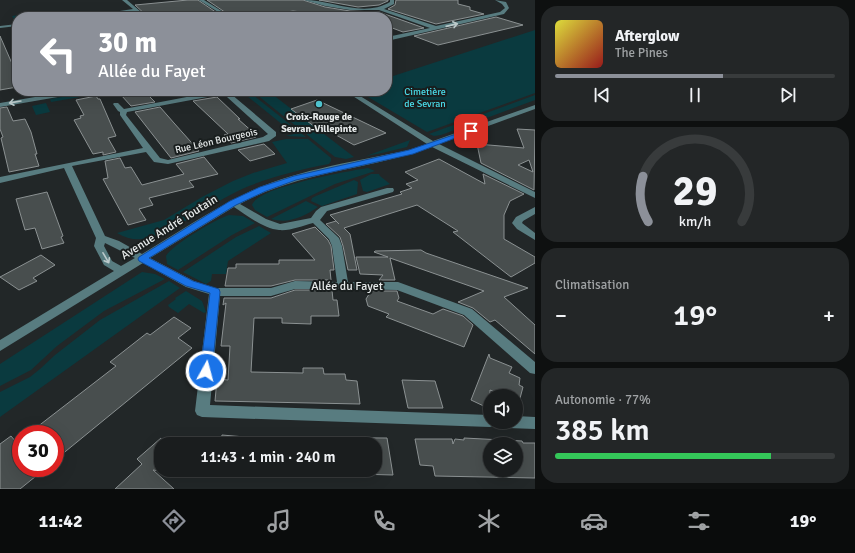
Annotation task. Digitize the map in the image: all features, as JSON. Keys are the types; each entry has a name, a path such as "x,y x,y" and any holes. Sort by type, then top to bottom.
{"street":[{"path":"124,0 139,12"},
{"path":"201,0 221,12"},
{"path":"306,0 344,7 381,9 390,12"},
{"path":"381,9 390,5 392,0"},
{"path":"392,39 502,13 507,8 504,3 497,0"},
{"path":"121,12 136,10"},
{"path":"392,13 436,28"},
{"path":"0,27 12,26"},
{"path":"0,105 52,96"},
{"name":"Rue Léon Bourgeois","path":"207,96 124,111 123,115 157,160 168,162 266,139 273,134 230,96"},
{"path":"356,96 434,145 535,195"},
{"path":"116,104 120,110 124,111"},
{"name":"Avenue André Toutain","path":"0,346 233,203 263,189 294,178 387,159 434,145 535,107"},
{"path":"0,180 148,149"},
{"path":"67,165 101,238 99,246 108,263 122,272"},
{"path":"233,203 263,221 279,227 296,226 315,220 319,213 324,210 390,190"},
{"path":"535,210 519,219 517,222 520,227 535,237"},
{"path":"315,220 334,238 337,246 343,287"},
{"name":"Allée du Fayet","path":"101,238 115,243 190,284 215,292 271,292 295,286 398,286 468,312 535,368"},
{"path":"215,292 202,411 483,422"},
{"path":"523,423 535,423"}],"green space":[{"name":"Cimetière de Sevran","path":"535,30 535,93 427,132 366,96 392,96 392,76"},
{"path":"535,95 535,100 441,135 434,136 429,134"},
{"path":"68,96 86,96 51,102 50,99"},
{"path":"247,96 254,96 306,137 286,136 294,134"},
{"path":"258,96 275,96 354,157 346,159 335,157"},
{"path":"46,103 50,112 36,115 32,106"},
{"path":"286,139 308,139 331,158 331,161 329,164 289,173 249,186 224,198 171,230 149,238 128,238 117,233 164,220 202,197 233,181 253,173 287,163 272,142"},
{"path":"410,140 407,147 366,156"},
{"path":"368,168 375,171 335,184 267,217 255,210 252,205 258,198 286,186 324,176"},
{"path":"371,174 379,174 390,184 367,192 363,191 360,180"},
{"path":"354,180 358,182 357,194 322,206 311,201 312,198 316,196"},
{"path":"306,201 318,207 296,219 284,221 271,219"},
{"path":"229,215 243,216 255,223 232,235 178,270 167,264 166,256 185,239"},
{"path":"259,226 271,233 228,261 226,274 212,274 211,281 206,284 183,272 236,237"},
{"path":"142,272 155,274 165,279 104,311 57,346 31,370 0,386 0,364"},
{"path":"169,281 180,288 0,417 0,392 30,377 55,355 100,320"},
{"path":"186,291 202,301 206,312 204,313 189,304 178,313 169,307 168,305 176,299 175,298"}],"building":[{"path":"198,0 216,12 143,12 135,5"},
{"path":"207,0 303,0 325,7 350,11 379,12 293,11 225,12"},
{"path":"319,0 388,1 379,5 358,7"},
{"path":"396,0 458,0 458,4 470,7 470,10 484,14 436,24 388,9 395,5"},
{"path":"392,17 424,28 403,32 392,28"},
{"path":"496,17 523,25 438,45 414,36"},
{"path":"0,36 12,64 12,88 0,90"},
{"path":"96,96 100,99 116,136 108,138 116,152 103,155 103,152 93,154 74,120 81,118 80,116 84,115 76,100"},
{"path":"122,96 149,96 155,102 131,106"},
{"path":"217,97 255,134 253,134 256,137 231,143 224,135 228,134 193,101"},
{"path":"317,100 386,133 354,145 320,126 315,127 291,109"},
{"path":"7,107 13,121 25,119 31,132 39,166 9,172 1,138 3,137 0,129 0,108"},
{"path":"160,107 199,151 171,158 135,112"},
{"path":"517,129 535,130 534,190 481,163 477,144 524,148","holes":["529,160 533,172 518,165"]},
{"path":"264,144 275,154 250,161 238,150"},
{"path":"204,157 218,174 189,181 194,187 149,198 153,205 139,209 146,220 128,225 103,179 108,178 105,161 120,158 125,168 131,167 142,185 184,174 176,164"},
{"path":"439,159 485,184 483,174 524,194 510,201 504,215 504,239 535,257 535,263 511,277 453,232 458,231 417,205 344,228 350,234 357,270 348,270 340,237 326,224 336,221 330,215 402,194 400,192 412,188 406,184 418,180 405,172"},
{"path":"47,192 63,236 61,237 64,243 42,249 35,228 25,230 16,199"},
{"path":"315,227 328,240 331,246 334,270 330,270 331,280 295,280 271,286 225,286 228,268 236,268 236,264 279,264 279,260 315,260 292,234"},
{"path":"421,250 528,288 504,297 535,325 535,354 495,320 490,322 473,308 458,302 484,291 390,258 395,280 379,280 383,275 360,274 356,257 388,257 374,252 375,251"},
{"path":"41,255 55,265 33,278 37,281 19,290 0,277"},
{"path":"295,290 332,290 333,300 337,300 339,316 311,316 311,324 282,323 282,318 254,318 251,372 303,373 303,368 323,368 324,374 345,374 346,380 357,381 360,404 215,401 217,379 228,380 230,346 221,346 226,303 223,305 224,298 271,298"},
{"path":"371,291 397,291 399,298 397,301 433,314 443,309 463,316 473,325 464,347 386,317 389,314 368,306 366,299"},
{"path":"174,317 191,328 178,338 192,348 64,453 64,425 40,425 116,366 110,362 147,333 150,335"},
{"path":"489,354 490,358 512,367 509,373 520,378 519,385 523,387 522,389 483,389 483,406 471,400"},
{"path":"402,380 435,381 443,408 408,408"},
{"path":"222,435 245,437 222,437"},
{"path":"11,436 12,437 12,477 35,477 20,489 0,489 0,444"},
{"path":"382,438 387,438 393,475 382,475"},
{"path":"415,439 452,439 453,444 455,439 483,439 483,477 435,476 433,466 420,465"},
{"path":"523,443 535,443 535,478 485,477 523,477"},
{"path":"154,444 154,477 161,477 174,489 115,489 142,464 137,459"}],"place":[{"name":"Croix-Rouge de Sevran-Villepinte","path":"319,104"}],"route":[{"path":"206,371 215,292 190,284 142,259 233,203 263,189 294,178 387,159 434,145 471,131"}]}
